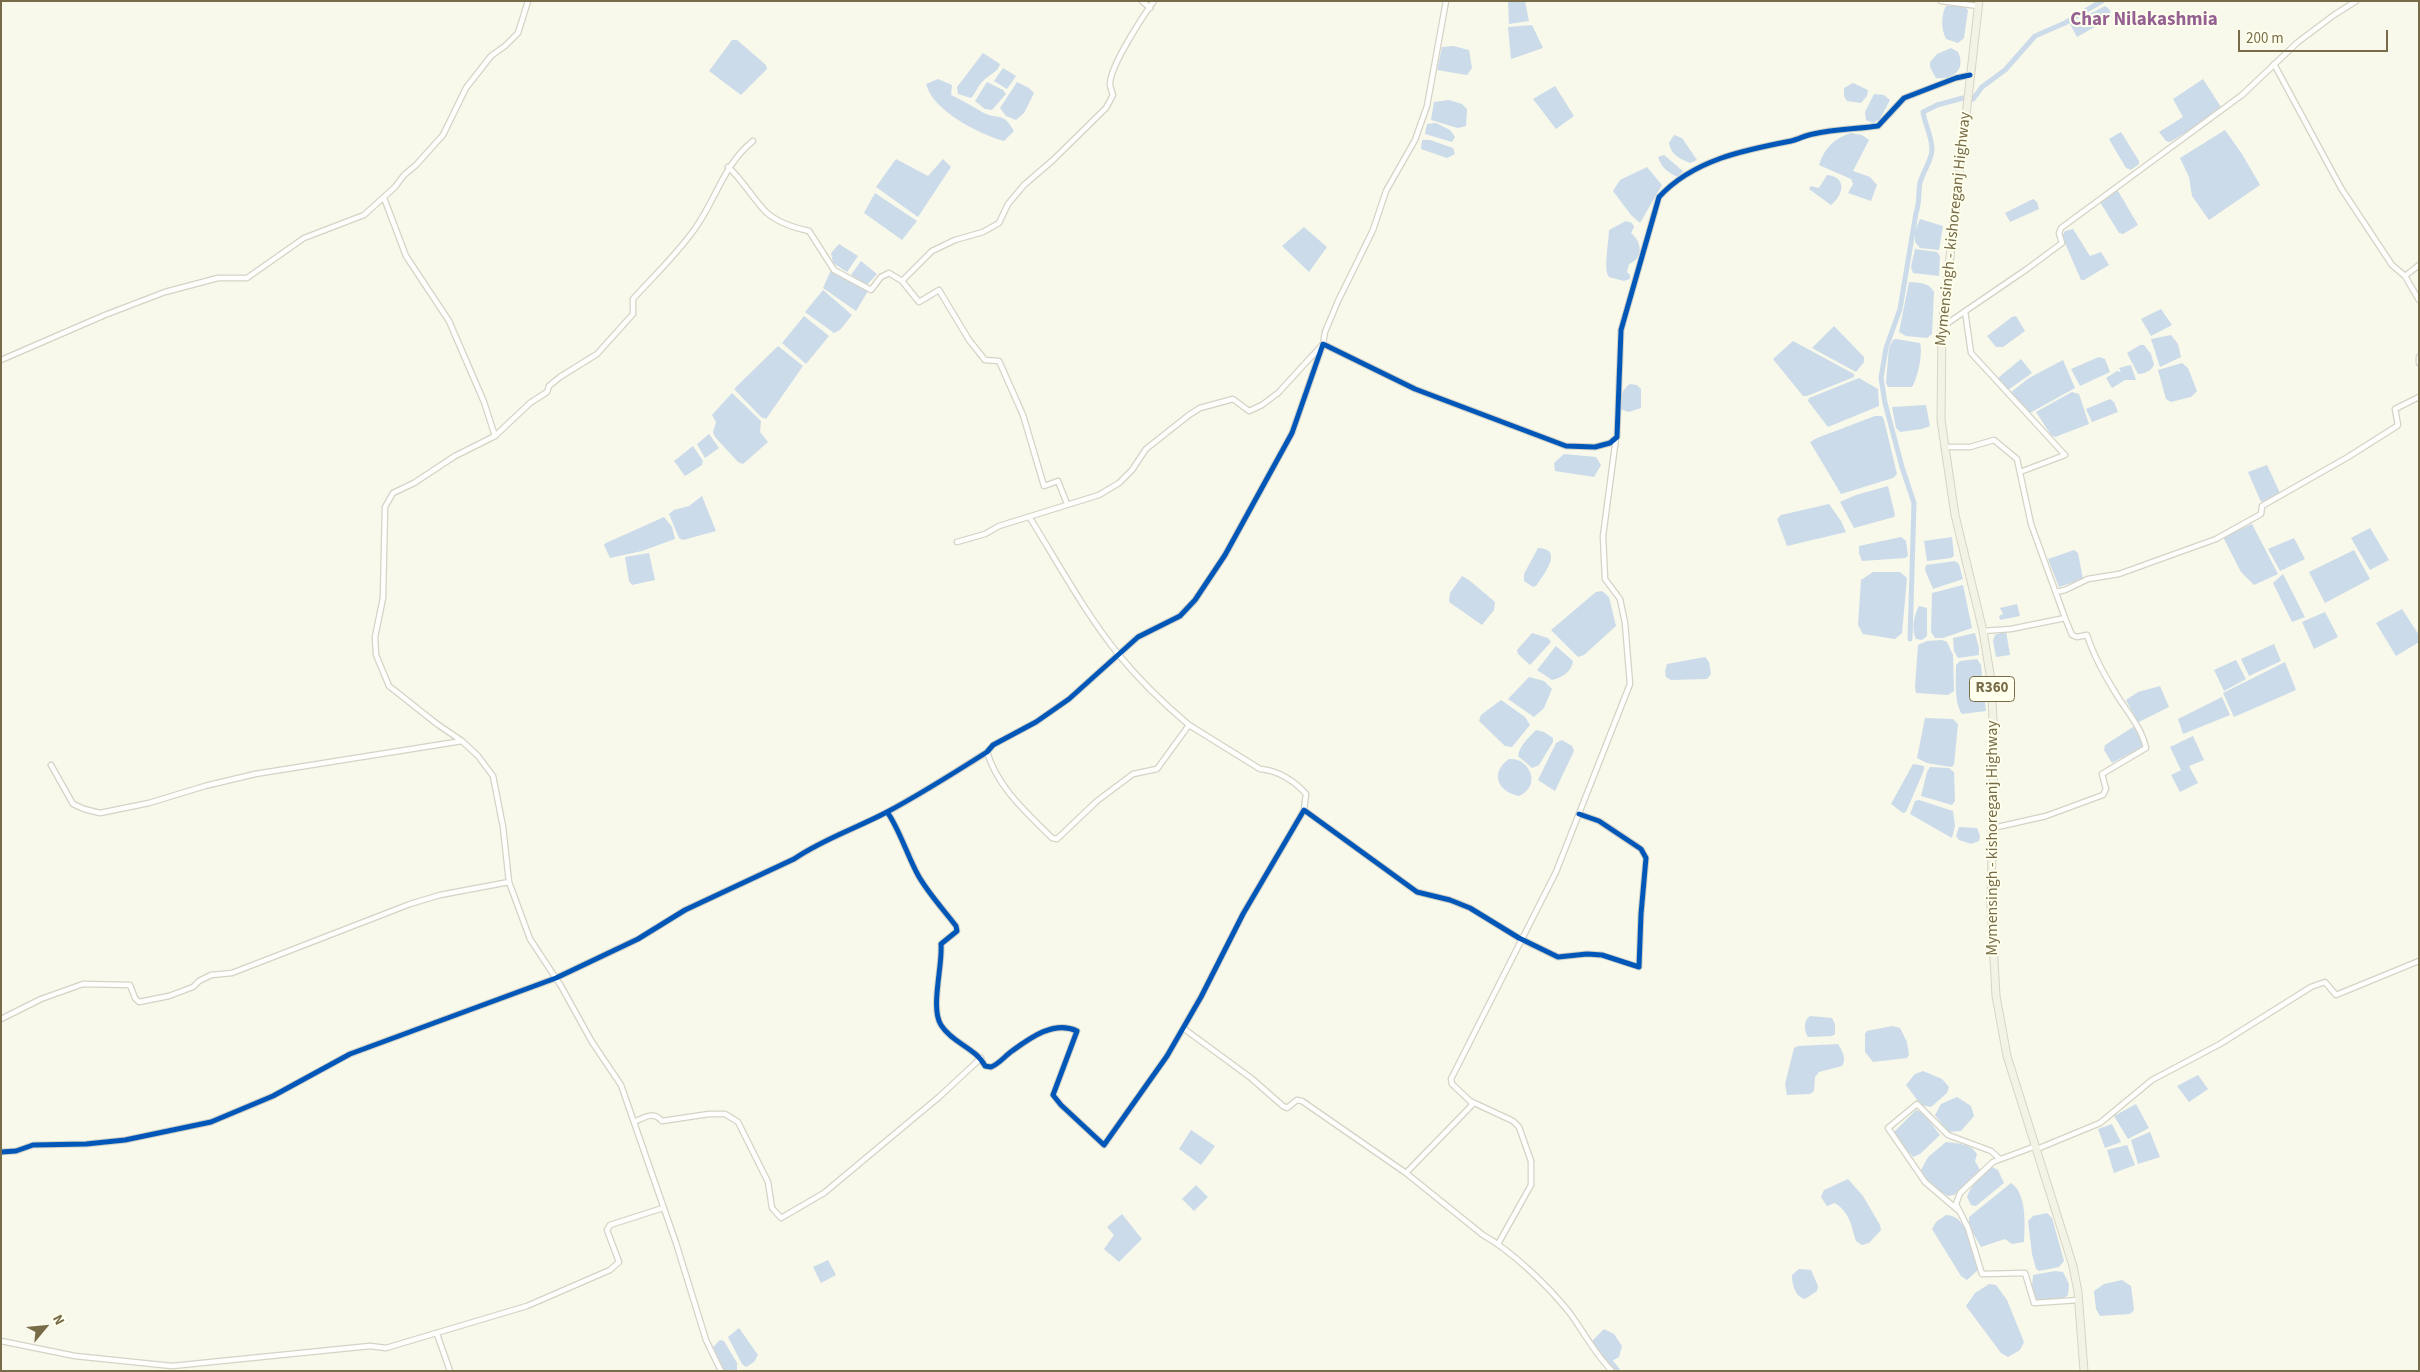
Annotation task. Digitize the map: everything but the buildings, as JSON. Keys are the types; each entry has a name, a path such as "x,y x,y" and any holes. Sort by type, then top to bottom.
{"main road":[{"name":"Mymensingh - kishoreganj Highway","path":"1979,3 1942,327 1941,420 1955,515 1983,631 1990,670 1993,713 1993,828 1990,905 1996,996 2008,1056 2073,1266 2079,1300 2084,1371"}],"street":[{"path":"1,360 105,315 165,292 218,278 247,278 304,238 364,215 384,198 443,135 466,88 491,56 518,33 528,1"},
{"path":"1142,1 1150,8"},
{"path":"902,281 932,251 955,240 983,232 999,223 1008,204 1024,185 1053,160 1106,108 1113,95 1110,83 1117,66 1137,24 1154,1"},
{"path":"1,1152 16,1151 33,1145 86,1144 125,1140 211,1122 272,1096 350,1054 556,978 638,939 685,910 886,812 987,752 993,744 1036,722 1069,699 1138,636 1180,616 1196,600 1225,555 1292,434 1323,344 1325,332 1338,300 1373,230 1386,191 1411,149 1421,123 1431,89 1446,1"},
{"path":"1941,1 1979,3"},
{"path":"1942,327 2027,270 2062,243 2059,233 2062,228 2242,95 2314,29 2356,1"},
{"path":"2274,64 2341,188 2392,266 2405,276 2419,300"},
{"path":"1498,1244 1531,1185 1532,1161 1519,1127 1513,1121 1470,1101 1452,1084 1451,1079 1556,872 1630,684 1625,624 1620,599 1605,579 1603,536 1617,437 1621,330 1644,243 1659,197 1689,172 1711,161 1771,143 1813,134 1878,126 1904,98 1956,78 1970,76"},
{"path":"721,1371 706,1340 618,1079 591,1040 556,978 530,939 508,882 504,827 493,776 478,756 462,741 388,686 376,655 376,637 383,598 385,507 393,493 414,483 455,456 495,436 530,403 547,392 549,386 560,377 597,354 633,314 633,299 695,230 728,167 740,151 753,141"},
{"path":"728,167 737,175 767,213 793,227 809,231 834,270 871,290 881,277 889,273 902,281 919,302 939,290 969,340 985,360 999,361 1012,385 1023,415 1044,486 1058,481 1066,504"},
{"path":"384,198 406,256 449,322 484,402 495,436"},
{"path":"2405,276 2419,265"},
{"path":"1965,311 1971,354 2065,454 2020,472"},
{"path":"1323,344 1414,389 1566,446 1595,447 1610,443 1617,437"},
{"path":"957,542 985,534 999,526 1030,518 1066,504 1099,495 1119,483 1132,470 1146,449 1200,408 1233,399 1249,411 1262,406 1285,386 1323,344"},
{"path":"2419,357 2419,363"},
{"path":"2056,592 2065,590 2088,579 2130,570 2216,540 2252,521 2262,514 2262,506 2348,457 2397,426 2395,409 2419,397"},
{"path":"1944,447 1970,447 1994,440 2017,459 2031,524 2064,618 2072,635 2077,637 2086,635 2096,660 2143,734 2146,748 2102,774 2106,789 2103,795 2046,816 1993,828"},
{"path":"886,812 893,820 904,848 919,877 956,926 957,931 944,939 941,944 938,1018 941,1026 963,1047 981,1058 986,1066 990,1067 996,1065 1012,1051 1040,1032 1056,1028 1070,1028 1077,1031 1053,1095 1061,1105 1104,1145 1167,1056 1243,914 1304,810 1306,794 1299,786 1270,769 1260,769 1189,725 1159,699 1118,654 1030,518"},
{"path":"1983,631 2020,627 2064,618"},
{"path":"987,752 993,770 1010,796 1052,838 1057,839 1097,801 1133,774 1157,769 1189,725"},
{"path":"51,765 73,804 100,813 149,803 255,774 462,741"},
{"path":"1304,810 1418,892 1450,900 1470,908 1522,940 1558,956 1602,955 1639,967 1646,858 1641,849 1599,821 1579,814"},
{"path":"1,1019 41,999 83,984 130,985 135,998 139,1002 169,996 193,987 199,981 211,975 232,973 410,904 440,894 508,882"},
{"path":"2079,1300 2034,1303 2025,1273 1982,1274 1968,1228 1956,1204 1960,1193 1984,1169 2000,1159 2037,1148 2100,1123 2152,1080 2220,1044 2311,987 2325,982 2336,995 2419,961"},
{"path":"1183,1028 1252,1078 1283,1106 1287,1108 1297,1100 1302,1101 1406,1173 1483,1236 1498,1244 1522,1264 1565,1308 1610,1369"},
{"path":"634,1122 652,1114 662,1121 709,1114 725,1114 738,1122 768,1182 772,1208 781,1218 824,1193 939,1097 981,1058"},
{"path":"1406,1173 1472,1105 1470,1101"},
{"path":"1960,1212 1925,1182 1888,1128 1917,1104 1948,1135 1991,1151 2000,1159"},
{"path":"1,1340 74,1356 172,1366 370,1346 386,1348 527,1306 614,1268 618,1265 619,1259 607,1230 610,1226 663,1208"},
{"path":"437,1334 450,1371"}],"water":[{"path":"1508,1 1525,1 1529,21 1509,24"},
{"path":"1946,6 1964,6 1968,10 1964,38 1958,43 1946,39 1942,22"},
{"path":"2105,6 2110,10 2112,17 2077,37 2070,24"},
{"path":"1532,25 1543,48 1511,59 1508,27"},
{"path":"732,40 737,40 766,65 767,69 741,95 709,71"},
{"path":"1453,46 1469,50 1472,68 1467,75 1437,70 1442,47"},
{"path":"1951,48 1958,52 1960,58 1957,72 1948,77 1936,78 1930,67 1930,62 1937,54"},
{"path":"983,53 1000,64 999,67 981,83 971,98 958,94 957,87"},
{"path":"1003,68 1016,76 1007,89 994,81"},
{"path":"938,79 952,85 951,95 987,115 1003,118 1014,131 1004,141 982,133 958,120 947,112 930,94 926,84"},
{"path":"2203,79 2221,107 2195,127 2170,142 2166,141 2159,132 2183,117 2173,99"},
{"path":"987,82 1003,90 1006,94 992,110 985,109 975,101"},
{"path":"1017,82 1034,93 1024,113 1016,120 1006,116 1000,108"},
{"path":"1853,83 1868,90 1867,96 1861,103 1847,101 1844,96 1844,88"},
{"path":"1555,86 1574,116 1556,129 1533,99"},
{"path":"1874,94 1884,95 1890,100 1880,119 1873,123 1866,120 1865,112"},
{"path":"1449,100 1462,104 1467,109 1466,126 1458,128 1431,120 1434,102"},
{"path":"1436,123 1450,130 1455,137 1452,142 1425,134 1427,124"},
{"path":"2225,130 2260,185 2209,220 2192,196 2189,177 2180,158"},
{"path":"2121,132 2139,161 2139,164 2131,170 2126,168 2109,139"},
{"path":"1851,133 1862,135 1869,140 1853,171 1870,177 1877,185 1871,201 1848,193 1853,184 1851,179 1819,165 1831,144"},
{"path":"1674,135 1682,138 1697,160 1690,163 1679,158 1674,153 1669,143"},
{"path":"1422,140 1430,140 1453,148 1455,154 1447,158 1421,149"},
{"path":"1664,155 1683,171 1678,177 1668,172 1661,164 1658,157"},
{"path":"896,159 928,176 943,159 951,167 918,217 876,187"},
{"path":"1647,167 1662,185 1640,223 1631,215 1613,191 1620,180"},
{"path":"1827,175 1834,176 1841,183 1841,192 1831,205 1809,189 1811,186 1819,188"},
{"path":"2118,191 2138,225 2123,234 2119,233 2100,202 2112,192"},
{"path":"875,193 917,221 902,240 864,213"},
{"path":"2033,199 2037,202 2039,209 2010,222 2005,213"},
{"path":"1920,219 1943,226 1939,250 1920,248 1915,242 1915,231"},
{"path":"1626,221 1632,223 1634,227 1631,233 1635,237 1640,250 1637,258 1629,264 1627,272 1630,275 1630,279 1624,281 1609,277 1606,262 1609,230"},
{"path":"1304,227 1327,247 1309,272 1282,246"},
{"path":"2073,229 2090,256 2101,252 2109,265 2084,280 2081,280 2062,236 2065,231"},
{"path":"839,244 858,256 847,272 833,263 831,253"},
{"path":"1915,249 1937,252 1940,256 1939,276 1913,273 1911,267"},
{"path":"861,261 877,274 867,285 851,275"},
{"path":"831,270 868,291 856,311 823,288"},
{"path":"1909,282 1927,285 1934,292 1932,334 1927,338 1906,336 1899,332"},
{"path":"823,290 852,315 840,330 834,333 805,312"},
{"path":"2161,309 2172,325 2151,336 2141,319"},
{"path":"804,316 829,336 806,364 782,343"},
{"path":"2016,316 2025,331 2003,347 1996,347 1987,336"},
{"path":"1834,326 1864,357 1864,362 1856,372 1812,348"},
{"path":"2171,335 2178,344 2181,357 2160,367 2151,339"},
{"path":"1893,340 1920,343 1919,365 1912,387 1888,387 1886,383 1889,348"},
{"path":"1793,341 1854,374 1854,377 1803,396 1773,359"},
{"path":"2140,345 2144,345 2151,354 2154,365 2147,372 2138,374 2127,353"},
{"path":"778,346 803,366 766,419 761,417 734,389"},
{"path":"2099,357 2105,359 2110,372 2080,386 2071,369"},
{"path":"2021,359 2032,373 2008,390 1998,378"},
{"path":"2063,360 2075,388 2028,414 2011,392 2029,378"},
{"path":"2182,363 2188,368 2197,391 2191,397 2171,402 2166,399 2158,370"},
{"path":"2131,365 2136,380 2125,380 2112,388 2106,378 2117,371 2121,372 2119,368"},
{"path":"1859,378 1878,389 1879,406 1828,427 1808,401 1809,398"},
{"path":"1630,384 1637,385 1641,389 1641,408 1629,412 1620,409 1620,405 1623,392"},
{"path":"2072,392 2079,394 2089,424 2055,437 2051,435 2036,412"},
{"path":"732,393 761,421 760,432 768,442 743,464 738,462 715,437 713,432 716,422 712,415"},
{"path":"2110,399 2114,402 2118,412 2092,422 2086,409"},
{"path":"1926,405 1930,426 1900,432 1896,428 1892,407"},
{"path":"1875,416 1882,416 1884,420 1897,474 1893,478 1841,494 1810,442"},
{"path":"709,434 719,448 705,458 697,444"},
{"path":"693,446 703,461 702,465 685,476 674,461"},
{"path":"1564,454 1596,457 1601,465 1594,477 1555,471 1554,463"},
{"path":"2267,465 2280,493 2271,500 2261,502 2248,472"},
{"path":"1888,486 1894,517 1854,528 1840,502 1856,495"},
{"path":"702,496 716,531 683,540 679,538 669,514 674,510 689,506"},
{"path":"1829,504 1846,532 1787,546 1777,519 1781,515"},
{"path":"664,517 672,527 675,539 642,551 610,558 604,545 606,543"},
{"path":"2252,524 2278,574 2254,585 2241,572 2223,537"},
{"path":"2370,528 2389,560 2370,570 2351,538"},
{"path":"1901,537 1906,541 1908,556 1905,558 1862,561 1859,546"},
{"path":"1952,537 1954,556 1927,561 1924,541"},
{"path":"2294,538 2305,559 2280,571 2268,549"},
{"path":"1538,548 1546,549 1550,553 1551,558 1537,585 1533,587 1524,581 1524,574"},
{"path":"2074,550 2078,553 2083,579 2059,587 2048,559"},
{"path":"2354,550 2370,579 2325,603 2309,572"},
{"path":"649,553 655,580 632,585 629,581 625,557"},
{"path":"1955,561 1959,564 1963,579 1933,589 1925,570 1926,565"},
{"path":"1873,572 1900,572 1907,578 1902,633 1895,639 1863,634 1858,625 1861,580"},
{"path":"2283,574 2305,617 2292,622 2273,583"},
{"path":"1462,576 1495,602 1494,610 1482,625 1449,602 1450,593"},
{"path":"1963,585 1972,628 1943,638 1935,638 1931,632 1932,593"},
{"path":"1602,591 1609,597 1616,626 1584,655 1578,657 1551,630 1596,592"},
{"path":"2017,604 2020,616 2000,620 1999,616 2003,614 2000,608"},
{"path":"1919,606 1927,608 1927,636 1922,640 1916,639 1913,627"},
{"path":"2402,609 2419,635 2419,642 2396,656 2376,623"},
{"path":"2325,612 2338,637 2314,649 2302,622"},
{"path":"2006,631 2010,655 1996,657 1993,641 1995,635"},
{"path":"1532,633 1548,638 1551,642 1530,665 1518,654 1517,650"},
{"path":"1975,633 1979,655 1958,658 1954,651 1953,638"},
{"path":"1942,640 1947,642 1953,655 1954,691 1948,695 1916,693 1918,645 1927,641"},
{"path":"2274,644 2281,661 2249,676 2241,659"},
{"path":"1556,646 1573,661 1571,668 1566,674 1552,680 1537,670"},
{"path":"1705,657 1709,662 1711,674 1707,679 1671,680 1666,677 1667,664"},
{"path":"1977,659 1981,665 1986,711 1962,714 1957,697 1956,665 1960,661"},
{"path":"2236,660 2246,679 2224,691 2214,670"},
{"path":"2285,662 2296,690 2234,717 2223,693"},
{"path":"1529,677 1544,681 1552,689 1544,708 1534,717 1508,699"},
{"path":"2160,686 2169,707 2139,722 2137,721 2126,700 2138,692"},
{"path":"2222,697 2230,715 2183,734 2178,719"},
{"path":"1501,700 1525,717 1530,725 1512,747 1505,746 1479,721 1481,715"},
{"path":"1925,718 1953,719 1958,724 1954,765 1951,767 1927,763 1917,758"},
{"path":"2133,727 2137,728 2144,746 2112,763 2104,750 2105,745"},
{"path":"1536,730 1544,732 1553,738 1553,742 1539,765 1532,768 1518,756 1522,745"},
{"path":"2193,736 2204,760 2189,766 2198,783 2180,792 2171,775 2181,770 2170,747"},
{"path":"1562,740 1572,746 1574,751 1555,791 1538,780 1556,743"},
{"path":"1509,759 1523,763 1530,773 1530,786 1519,796 1506,790 1499,781 1499,770"},
{"path":"1913,764 1924,766 1924,770 1906,812 1903,813 1891,804"},
{"path":"1930,767 1949,768 1954,772 1955,801 1952,805 1921,796"},
{"path":"1919,800 1953,811 1955,826 1952,838 1910,814 1915,801"},
{"path":"1959,827 1977,828 1980,836 1979,841 1971,844 1959,840 1956,836"},
{"path":"1810,1016 1832,1018 1835,1024 1835,1034 1832,1036 1808,1037 1805,1026"},
{"path":"1892,1026 1900,1028 1907,1042 1909,1055 1907,1058 1873,1062 1865,1052 1865,1034 1867,1031"},
{"path":"1838,1044 1844,1058 1842,1066 1819,1072 1815,1077 1814,1091 1810,1094 1787,1095 1785,1084 1794,1048 1798,1046"},
{"path":"1923,1071 1942,1079 1949,1087 1947,1093 1931,1107 1921,1105 1906,1085 1915,1074"},
{"path":"2198,1075 2208,1089 2189,1102 2177,1086"},
{"path":"1957,1097 1971,1106 1974,1116 1961,1131 1948,1132 1935,1115 1941,1104"},
{"path":"2136,1104 2149,1128 2128,1139 2114,1116"},
{"path":"1916,1110 1924,1114 1940,1135 1920,1154 1913,1157 1894,1135 1895,1131"},
{"path":"2112,1124 2121,1142 2105,1148 2098,1129"},
{"path":"1191,1130 1215,1146 1201,1165 1179,1149"},
{"path":"2150,1132 2160,1157 2138,1164 2131,1140"},
{"path":"1946,1142 1963,1145 1975,1151 1977,1154 1975,1161 1980,1170 1954,1195 1948,1196 1930,1185 1921,1170 1928,1157"},
{"path":"2127,1145 2135,1165 2114,1173 2107,1150"},
{"path":"1992,1167 1998,1170 2004,1183 1976,1206 1971,1205 1967,1197 1971,1188"},
{"path":"1848,1179 1863,1196 1880,1225 1881,1230 1869,1243 1862,1245 1856,1241 1844,1211 1835,1203 1827,1206 1821,1197 1824,1190"},
{"path":"2011,1183 2020,1194 2024,1210 2024,1242 2012,1244 2005,1239 1981,1247 1969,1226 1969,1217"},
{"path":"1196,1185 1208,1197 1194,1211 1182,1199"},
{"path":"2047,1213 2052,1218 2064,1261 2059,1267 2039,1271 2036,1269 2032,1254 2028,1221 2033,1216"},
{"path":"1122,1214 1142,1239 1119,1262 1104,1249 1114,1235 1107,1227"},
{"path":"1946,1215 1960,1221 1969,1236 1978,1270 1967,1280 1961,1276 1932,1229 1936,1222"},
{"path":"828,1260 836,1275 821,1283 813,1267"},
{"path":"1799,1269 1811,1270 1818,1286 1817,1291 1805,1299 1796,1293 1793,1282 1792,1275"},
{"path":"2055,1271 2063,1272 2069,1284 2068,1295 2063,1299 2037,1301 2032,1287 2033,1275"},
{"path":"2122,1280 2131,1286 2134,1310 2130,1314 2100,1316 2096,1309 2094,1291 2104,1284"},
{"path":"1989,1284 1996,1285 2007,1300 2024,1342 2020,1350 2008,1357 2001,1353 1966,1306 1975,1293"},
{"path":"739,1328 758,1355 754,1362 746,1367 742,1364 728,1337"},
{"path":"1604,1329 1614,1334 1622,1346 1619,1357 1608,1363 1592,1341"},
{"path":"720,1340 724,1341 737,1363 737,1371 723,1371 712,1348"}],"waterway":[{"path":"1973,99 1982,87 2005,70 2035,36 2065,23 2102,1"},
{"path":"1910,639 1914,503 1885,403 1881,378 1886,348 1900,309 1920,183 1929,163 1932,150 1923,112 1937,105 1963,98"},
{"path":"1611,1362 1618,1371"}],"cycle path":[{"path":"1,1152 16,1151 33,1145 86,1144 125,1140 211,1122 273,1096 350,1054 556,978 638,939 685,910 794,859 817,845 887,812 937,783 987,752 993,745 1036,722 1069,699 1138,637 1180,616 1195,600 1225,555 1292,433 1323,344 1415,389 1566,446 1595,447 1610,443 1617,437 1621,330 1659,197 1687,174 1720,158 1829,131 1878,126 1904,98 1956,78 1970,75"},
{"path":"887,812 922,882 956,926 957,931 941,944 937,997 938,1018 941,1025 951,1036 976,1055 985,1066 991,1067 1034,1036 1043,1032 1060,1028 1077,1031 1053,1095 1061,1105 1104,1145 1167,1056 1201,997 1243,914 1304,810 1417,892 1450,900 1470,908 1519,938 1558,957 1587,954 1602,955 1639,967 1646,858 1641,849 1599,821 1579,814"}],"district":[{"name":"Char Nilakashmia","path":"2144,21"}]}
